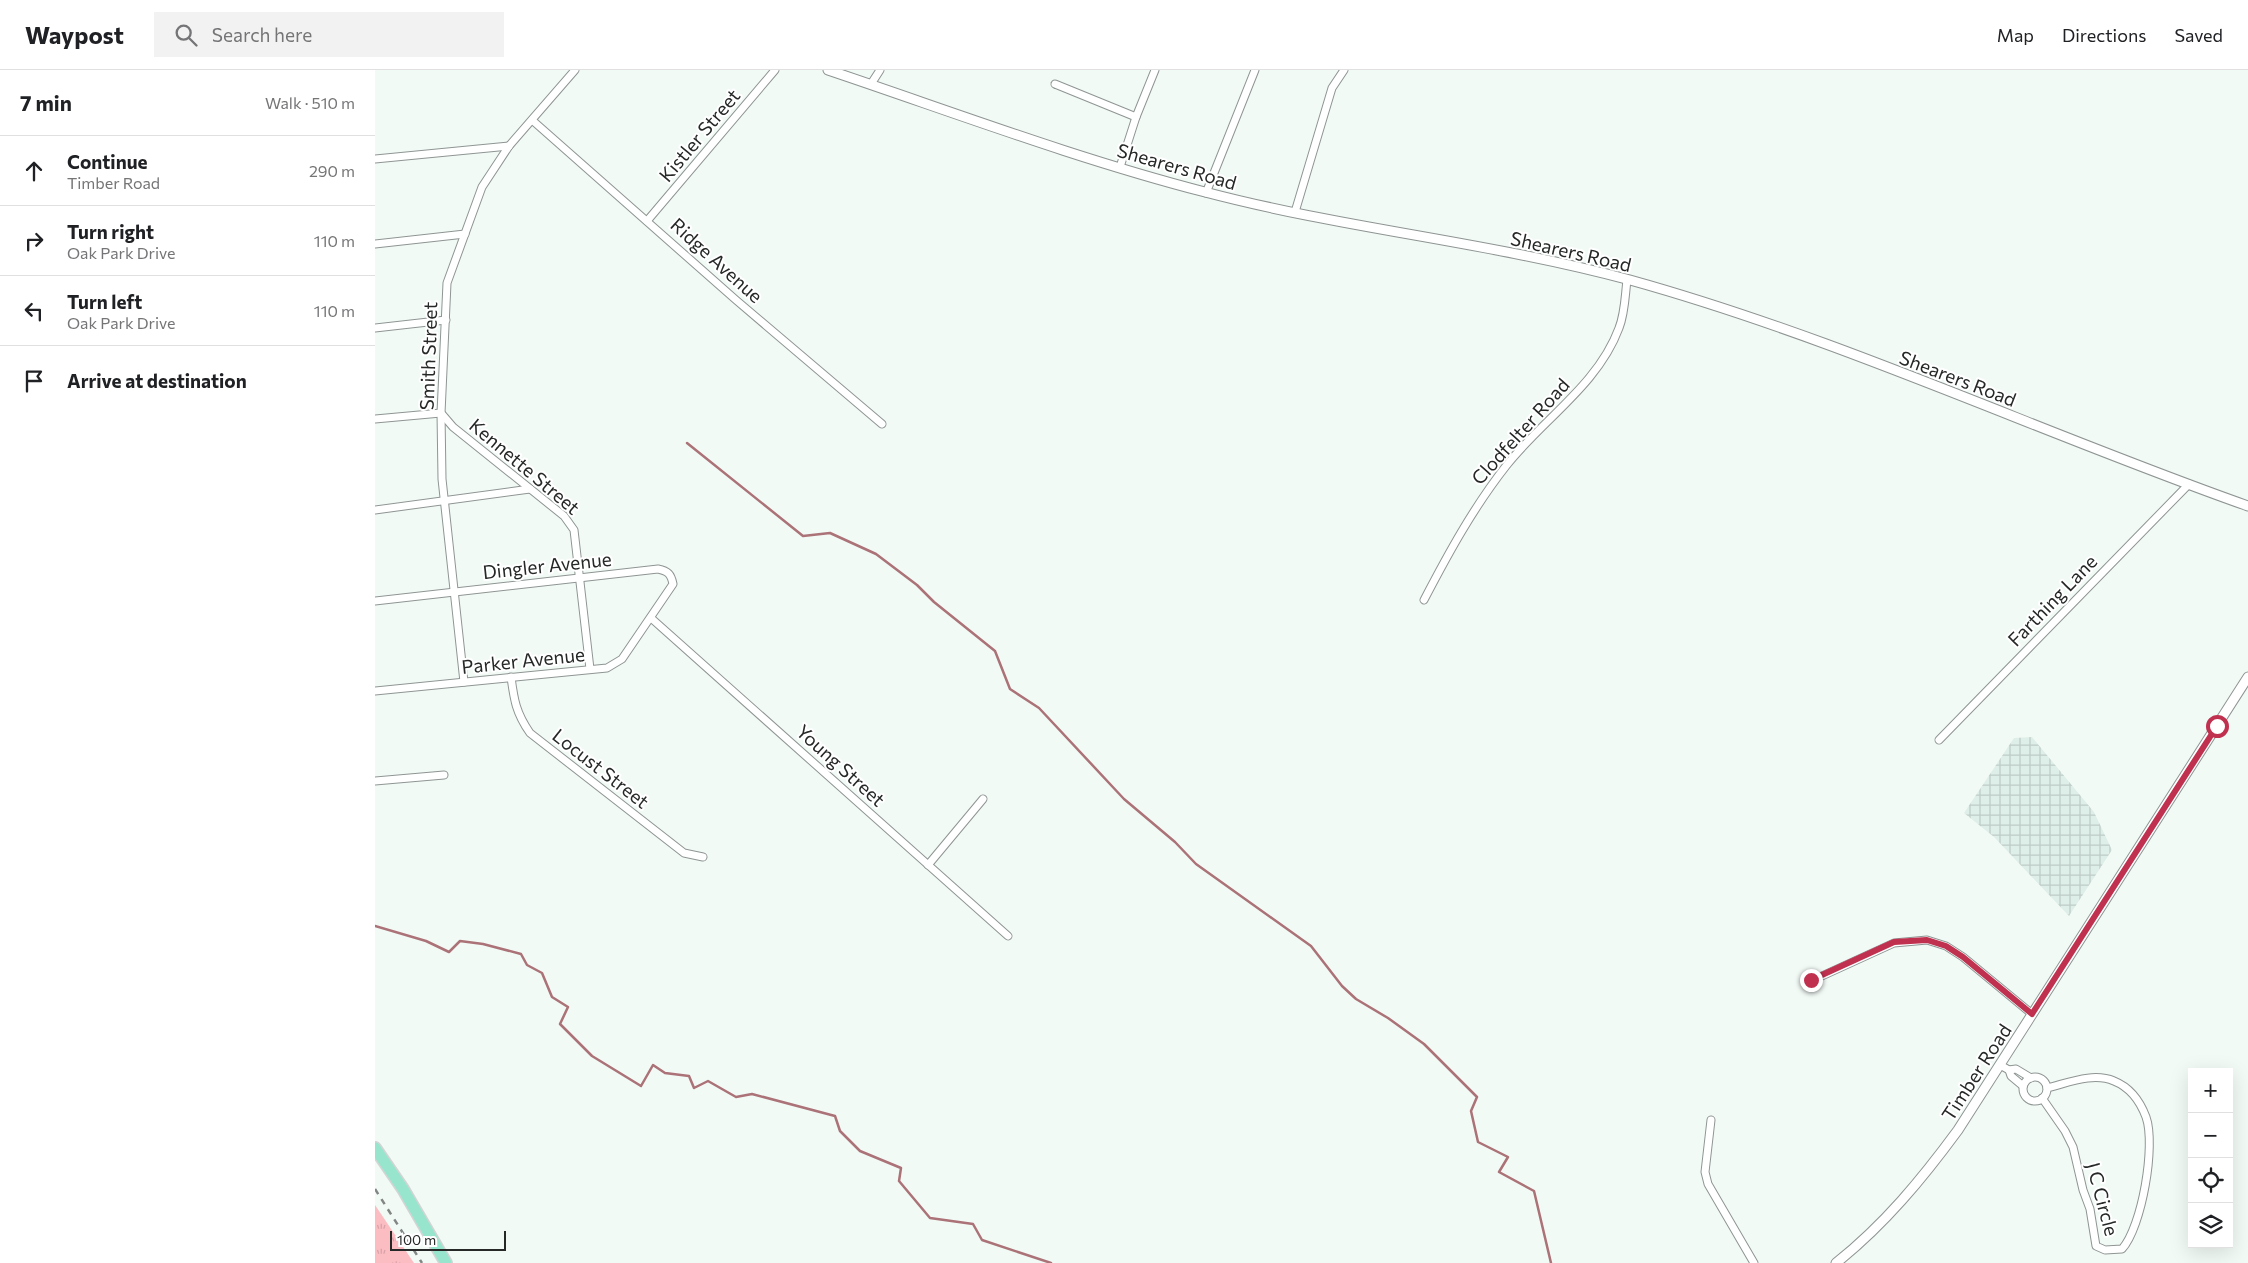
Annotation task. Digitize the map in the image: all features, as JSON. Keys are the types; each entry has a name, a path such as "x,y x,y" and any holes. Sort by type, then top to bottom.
{"main road":[{"path":"375,1148 403,1189 446,1263"}],"street":[{"name":"Smith Street","path":"464,682 445,501 441,413 447,283 482,187 509,146 575,70"},
{"name":"Kistler Street","path":"647,221 775,70"},
{"name":"Shearers Road","path":"828,70 1120,167 1206,193 1295,212 1512,253 1627,280 1707,303 1843,351 2248,506"},
{"path":"871,84 880,70"},
{"path":"1120,167 1136,117 1155,70"},
{"path":"1206,193 1255,70"},
{"path":"1295,212 1332,88 1344,70"},
{"path":"1055,84 1136,117"},
{"name":"Ridge Avenue","path":"532,120 736,300 881,424"},
{"path":"375,159 509,146"},
{"path":"375,244 465,234"},
{"name":"Clodfelter Road","path":"1424,600 1475,508 1506,466 1587,381 1609,350 1619,328 1625,303 1627,280"},
{"path":"375,328 446,320"},
{"path":"375,419 441,413"},
{"name":"Kennette Street","path":"441,413 453,427 564,516 574,530 590,669"},
{"name":"Farthing Lane","path":"1939,740 2189,484"},
{"path":"375,510 530,489"},
{"name":"Dingler Avenue","path":"375,601 580,578 659,570 666,571 671,576 673,584 651,618"},
{"name":"Parker Avenue","path":"375,691 607,668 622,659 651,618"},
{"name":"Young Street","path":"651,618 1008,936"},
{"name":"Locust Street","path":"511,677 515,705 520,718 530,733 684,853 703,857"},
{"name":"Timber Road","path":"1836,1263 1878,1227 1930,1169 2001,1065 2248,677"},
{"path":"375,781 444,776"},
{"path":"928,865 983,799"},
{"path":"1811,980 1894,942 1927,940 1946,946 1963,957 2032,1014"},
{"path":"2001,1065 2009,1070 2011,1076 2023,1086 2024,1094 2029,1099 2037,1100 2042,1098 2047,1088 2042,1079 2031,1078 2016,1069 2009,1070"},
{"name":"J C Circle","path":"2042,1098 2065,1131 2073,1147 2083,1190 2090,1209 2096,1246 2105,1250 2122,1249 2128,1243 2143,1202 2149,1158 2146,1118 2139,1102 2127,1088 2113,1080 2100,1077 2083,1078 2047,1088"},
{"path":"2023,1086 2031,1078"},
{"path":"1711,1120 1705,1172 1708,1184 1754,1263"}],"shaded area":[{"path":"2032,737 2094,812 2112,850 2069,916 1994,837 1964,813 2014,738"}],"green space":[{"path":"375,1205 414,1263 375,1263"}],"waterway":[{"path":"687,443 803,536 830,533 876,554 917,585 934,602 995,651 1010,689 1039,708 1124,799 1175,842 1196,864 1311,946 1342,986 1356,999 1388,1018 1424,1044 1477,1097 1471,1111 1478,1142 1508,1157 1499,1172 1534,1191 1551,1263"},
{"path":"375,926 426,941 449,952 460,941 483,944 521,954 527,965 542,973 552,997 568,1007 560,1024 592,1056 641,1086 653,1065 665,1073 689,1076 694,1088 708,1081 736,1097 752,1094 835,1116 840,1131 860,1151 901,1168 899,1181 930,1218 973,1224 982,1240 1051,1263"}],"railway":[{"path":"375,1189 422,1263"}],"route":[{"path":"1811,980 1851,960 1894,942 1927,940 1946,946 1963,957 2032,1014 2217,726"}]}
